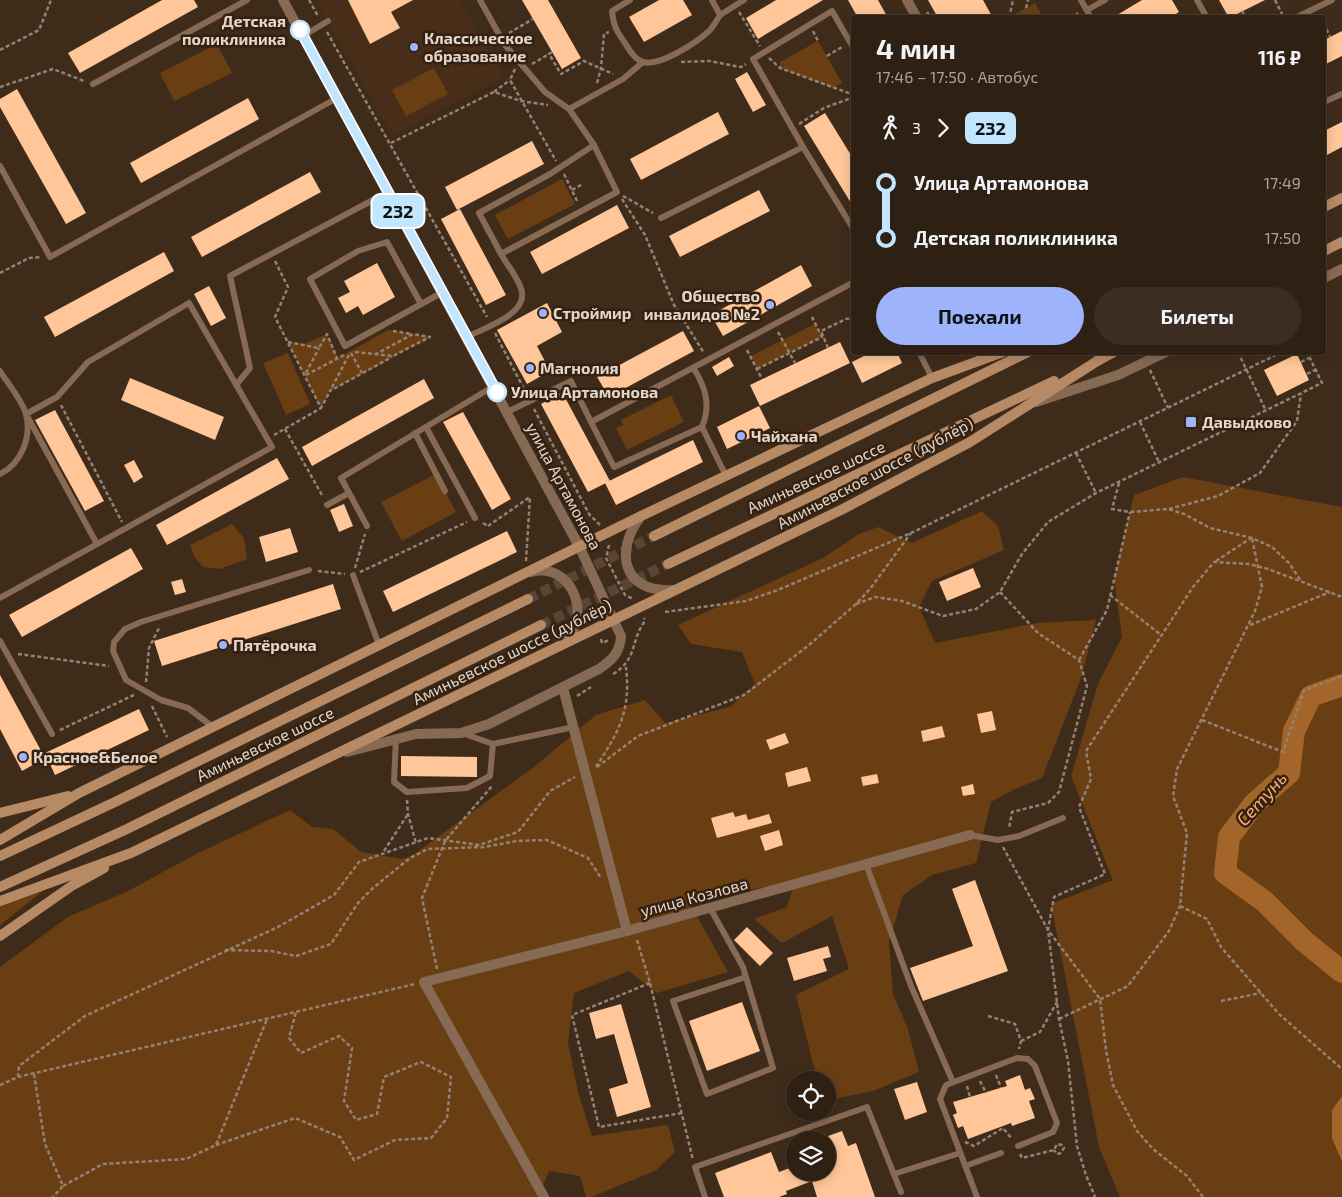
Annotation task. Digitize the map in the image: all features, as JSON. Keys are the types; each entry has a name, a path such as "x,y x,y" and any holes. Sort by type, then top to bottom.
{"main road":[{"path":"1326,206 1342,198"},
{"path":"1326,250 1342,242"},
{"path":"0,840 78,793 523,573 932,378 995,355"},
{"name":"Аминьевское шоссе","path":"654,536 1022,355"},
{"name":"Аминьевское шоссе","path":"668,564 1108,355"},
{"name":"Аминьевское шоссе (дублёр)","path":"0,901 131,853 843,509 970,442 1102,358"},
{"name":"Аминьевское шоссе","path":"0,856 115,802 528,599"},
{"name":"Аминьевское шоссе","path":"0,887 127,829 541,625"},
{"path":"0,813 78,793"},
{"path":"0,936 73,885 131,853"}],"street":[{"name":"улица Артамонова","path":"283,0 508,412 579,546 621,636 620,645 614,658 599,670 489,724 461,733 416,734 334,755"},
{"path":"907,0 915,15"},
{"path":"1326,277 1342,269"},
{"name":"Аминьевское шоссе (дублёр)","path":"1026,405 1118,375 1160,355"},
{"path":"641,516 626,541 625,555 629,570 638,582 650,590 674,590"},
{"path":"523,573 539,570 553,573 565,581 574,593 578,607 577,622 571,636 558,646"},
{"path":"563,688 574,727 591,769 630,930"},
{"name":"улица Козлова","path":"424,982 630,930 970,835"},
{"path":"424,982 544,1197"}],"lane":[{"path":"93,84 247,0"},
{"path":"480,0 505,45 545,92 569,109 594,145 617,192 502,254"},
{"path":"630,0 612,11 612,24 631,53 643,62 652,62 671,56 692,45 710,30 720,15 744,0"},
{"path":"712,0 720,15"},
{"path":"1081,0 1090,15"},
{"path":"1087,10 1106,0"},
{"path":"1198,0 1204,15"},
{"path":"1301,15 1332,0"},
{"path":"851,44 832,11 753,59 802,147 851,225"},
{"path":"303,36 326,23"},
{"path":"569,109 623,79 643,62"},
{"path":"1326,101 1342,94"},
{"path":"0,166 50,257 337,98"},
{"path":"467,337 512,314 522,301 522,291 479,213 560,167 594,145"},
{"path":"661,218 802,147"},
{"path":"236,385 250,368 230,276 388,192"},
{"path":"421,304 387,242 358,251 310,279 345,346 443,292"},
{"path":"591,422 694,369 851,284"},
{"path":"0,598 272,447 189,303 88,362 57,397 26,414"},
{"path":"921,355 932,378"},
{"path":"508,412 571,381 614,467 702,427 707,414 704,385 694,369"},
{"path":"0,371 26,414 97,544"},
{"path":"367,526 341,478 494,386"},
{"path":"0,474 18,459 27,444 26,414"},
{"path":"426,427 475,518"},
{"path":"702,427 726,476"},
{"path":"415,433 446,491"},
{"path":"327,505 349,493"},
{"path":"212,727 188,708 161,700 126,680 113,652 114,642 125,629 309,570"},
{"path":"353,575 379,645"},
{"path":"0,641 52,734"},
{"path":"461,733 493,744 574,727"},
{"path":"396,738 394,782 407,792 467,788 490,776 493,744"},
{"path":"970,835 998,840 1063,818"},
{"path":"866,864 911,986 953,1082"},
{"path":"710,908 744,967 773,1068 707,1094 673,1001 746,977"},
{"path":"977,1197 940,1099 946,1085 1018,1058 1028,1059 1036,1066 1057,1123 1053,1132 1018,1146"},
{"path":"705,1197 695,1167 867,1107 901,1192"},
{"path":"965,1166 1001,1153"},
{"path":"894,1174 960,1154"}],"path":[{"path":"0,50 38,30 51,0"},
{"path":"309,0 326,23 491,325 589,514 600,525"},
{"path":"1010,15 1013,0"},
{"path":"1026,8 1028,0"},
{"path":"1275,0 1282,15"},
{"path":"735,6 764,53 780,68 851,95"},
{"path":"1242,11 1244,15"},
{"path":"512,31 533,19"},
{"path":"597,82 601,68 604,34 609,32 612,24"},
{"path":"1326,27 1330,36"},
{"path":"826,56 842,47"},
{"path":"530,65 551,53 561,74 584,61 623,79"},
{"path":"680,62 709,61 741,67 753,59"},
{"path":"391,143 494,92 510,80 519,61"},
{"path":"0,87 53,69 93,84"},
{"path":"510,80 560,167 582,211"},
{"path":"494,92 521,101 550,106"},
{"path":"792,128 824,108 851,97"},
{"path":"572,190 583,184"},
{"path":"617,192 654,213"},
{"path":"617,192 644,235 674,305 708,361"},
{"path":"271,254 288,286 275,317 306,375 321,408"},
{"path":"0,273 30,258 50,257"},
{"path":"828,348 821,332 851,318"},
{"path":"757,369 822,338 815,324"},
{"path":"774,325 795,363"},
{"path":"306,375 327,334 337,358"},
{"path":"330,391 430,337 413,334 376,354"},
{"path":"288,342 319,348"},
{"path":"351,351 393,356"},
{"path":"351,351 362,373"},
{"path":"267,439 321,408 351,351"},
{"path":"1239,355 1266,411"},
{"path":"664,612 746,601 778,590 911,533 1276,355"},
{"path":"856,604 875,597 902,601 943,616 976,609 1000,592 1022,554 1048,522 1096,494 1322,383 1308,355"},
{"path":"751,356 762,379"},
{"path":"1301,362 1309,358"},
{"path":"1307,374 1315,370"},
{"path":"1152,374 1168,408"},
{"path":"1120,482 1112,509 1130,512 1168,509 1218,496 1260,473 1297,421 1301,393"},
{"path":"57,397 126,528"},
{"path":"1140,422 1160,462"},
{"path":"285,429 327,505"},
{"path":"1076,453 1096,494"},
{"path":"309,570 353,575 475,518 488,526 530,497 526,561"},
{"path":"1168,509 1210,528 1252,538 1272,547 1289,563 1302,582"},
{"path":"1079,660 1107,610 1130,512"},
{"path":"353,575 367,526"},
{"path":"18,1078 19,1066 85,1016 224,950 278,927 334,895 359,862 428,838 479,845 518,832 550,791 591,769 638,736 744,695 809,645 856,604 870,589 911,533"},
{"path":"1095,1197 1086,1175 1078,1146 1070,1094 1068,1061 1059,1019 1048,930 1054,897 1105,874 1079,807 1091,779 1086,750 1193,588 1214,562 1252,538"},
{"path":"1059,1019 1128,986 1169,930 1180,906 1187,833 1174,796 1177,769 1255,611 1262,587 1252,538"},
{"path":"609,543 606,558 624,595 636,601"},
{"path":"1214,562 1259,567 1342,597"},
{"path":"1000,592 1038,632 1079,660 1087,686 1059,792 1048,803 1012,812 1008,838"},
{"path":"1248,626 1330,592"},
{"path":"1110,595 1161,635"},
{"path":"165,615 149,648 145,690 168,739"},
{"path":"600,639 602,643 611,640"},
{"path":"6,652 120,667"},
{"path":"591,769 619,731 626,701 626,666"},
{"path":"1201,720 1283,752 1304,690 1342,676"},
{"path":"52,734 145,690"},
{"path":"439,978 422,898 445,841 492,788 490,776"},
{"path":"407,792 408,814 416,842"},
{"path":"384,852 408,814"},
{"path":"224,950 271,951 296,956 331,944 358,903 373,888 410,858 428,850 484,847 516,841 548,840 588,858 603,881"},
{"path":"998,840 1048,930 1100,998 1106,1050 1113,1085 1137,1131 1154,1148 1170,1160 1203,1197"},
{"path":"1180,906 1207,919 1221,947 1278,1014 1342,1069"},
{"path":"630,930 650,983 695,1167"},
{"path":"0,1086 18,1078 34,1074 424,982"},
{"path":"650,983 572,1015 599,1127 682,1112"},
{"path":"1220,1001 1261,993"},
{"path":"1021,1041 1040,1032 1057,1001"},
{"path":"53,1197 63,1186 103,1164 186,1159 216,1145 295,1118 340,1137 354,1160 395,1140 431,1138 448,1118 451,1077 421,1062 384,1077 377,1114 356,1120 344,1101 352,1048 339,1036 301,1053 288,1038 296,1012"},
{"path":"988,1016 1015,1024 1021,1041 1018,1058"},
{"path":"216,1145 267,1019"},
{"path":"993,1067 1001,1088"},
{"path":"34,1074 45,1144 63,1186"},
{"path":"974,1077 979,1078 986,1093"},
{"path":"965,1081 970,1097"},
{"path":"961,1138 974,1146 1002,1128 1018,1146 1022,1158 1054,1150"}],"shaded area":[{"name":"Классическое образование","path":"316,0 460,0 503,77 392,136"},
{"path":"1035,3 1042,15 1014,15"},
{"path":"818,41 842,83 833,88 780,68 780,62"},
{"path":"217,44 232,73 174,101 160,73"},
{"path":"434,68 448,94 406,116 392,90"},
{"path":"562,179 575,204 508,239 495,215"},
{"path":"815,324 822,337 757,369 751,356"},
{"path":"388,330 430,337 330,391 321,408 288,342 304,344 327,334 338,358"},
{"path":"288,353 310,404 286,415 263,363"},
{"path":"671,395 684,422 627,450 616,428 623,425 621,420"},
{"path":"436,474 456,512 402,541 381,502"},
{"path":"1183,477 1342,507 1342,1096 1332,1110 1332,1138 1342,1162 1342,1197 1120,1197 1099,1147 1051,904 1113,880 1071,776 1098,684 1122,637 1114,579 1134,495"},
{"path":"982,511 998,526 1004,550 932,581 919,607 935,643 1037,623 1096,620 1081,678 1042,778 991,802 976,863 932,875 903,895 889,942 893,994 908,1029 919,1072 873,1091 836,1098 836,1071 815,1071 796,995 849,969 832,916 782,943 754,919 787,907 795,881 689,902 728,972 657,993 629,971 574,993 568,1043 578,1092 592,1136 668,1125 675,1152 655,1171 591,1197 586,1197 580,1176 549,1171 538,1197 0,1197 0,967 68,917 128,891 198,853 290,810 312,827 333,829 361,852 403,859 413,855 534,767 596,715 645,700 665,723 730,707 755,684 742,652 691,644 678,625 823,558 859,534 878,527 912,543"},
{"path":"232,524 244,538 247,559 220,569 203,567 195,558 190,545"},
{"path":"43,888 43,891 0,925 0,906"},
{"path":"1342,1096 1342,1162 1332,1138 1332,1110"}],"building":[{"path":"162,0 194,0 198,7 80,73 68,53"},
{"path":"348,0 413,0 391,12 400,28 370,44"},
{"path":"522,0 548,0 581,58 562,69"},
{"path":"659,0 683,0 692,15 644,42 629,17"},
{"path":"776,0 823,0 758,39 746,18"},
{"path":"848,0 878,0 886,15 856,15"},
{"path":"928,0 983,0 991,15 936,15"},
{"path":"1142,0 1172,0 1179,12 1174,15 1117,15"},
{"path":"1219,0 1265,0 1235,15 1227,15"},
{"path":"1342,31 1342,56 1326,64 1326,39"},
{"path":"747,72 766,105 753,112 735,79"},
{"path":"17,89 86,213 66,224 0,107 0,99"},
{"path":"248,98 259,119 141,183 130,163"},
{"path":"718,112 729,134 641,180 630,159"},
{"path":"825,113 851,155 851,203 804,126"},
{"path":"1342,122 1342,147 1327,155 1326,153 1326,130"},
{"path":"532,141 544,164 457,210 445,187"},
{"path":"310,172 321,192 202,257 191,237"},
{"path":"759,190 770,211 680,257 669,236"},
{"path":"617,205 629,228 542,274 530,252"},
{"path":"460,209 506,295 486,305 441,219"},
{"path":"164,252 174,271 55,337 44,317"},
{"path":"377,263 395,297 363,315 358,306 346,313 338,298 350,292 344,281"},
{"path":"801,265 812,286 723,336 711,315"},
{"path":"209,286 226,318 211,326 194,294"},
{"path":"547,303 562,332 537,346 550,371 527,384 497,330"},
{"path":"683,331 694,351 609,397 597,377"},
{"path":"840,342 850,363 760,406 750,385"},
{"path":"866,355 898,355 902,363 862,383 852,362"},
{"path":"1297,355 1309,380 1277,396 1264,370"},
{"path":"729,357 734,366 717,376 712,367"},
{"path":"130,378 224,417 215,440 121,400"},
{"path":"424,379 434,398 312,466 302,447"},
{"path":"562,392 610,481 588,492 541,404"},
{"path":"759,406 770,428 727,449 717,427"},
{"path":"55,410 104,501 85,511 35,420"},
{"path":"463,412 511,499 492,510 443,422"},
{"path":"693,440 703,462 616,505 605,483"},
{"path":"277,458 289,479 167,545 156,525"},
{"path":"134,460 143,477 134,483 124,465"},
{"path":"344,504 353,526 339,532 330,510"},
{"path":"290,528 298,552 266,562 259,537"},
{"path":"507,531 517,552 393,612 383,591"},
{"path":"131,548 143,569 22,637 9,615"},
{"path":"973,568 981,587 947,601 939,582"},
{"path":"182,579 186,592 175,595 171,582"},
{"path":"333,584 341,609 162,666 154,641"},
{"path":"0,675 45,758 22,771 0,729"},
{"path":"139,709 149,730 55,775 45,753"},
{"path":"992,711 996,730 981,733 977,714"},
{"path":"942,726 945,737 923,742 921,731"},
{"path":"785,733 789,743 770,750 766,740"},
{"path":"401,756 477,757 477,777 401,776"},
{"path":"807,767 811,781 788,787 785,773"},
{"path":"877,774 879,783 863,786 861,777"},
{"path":"973,784 975,794 963,796 961,787"},
{"path":"733,812 735,817 746,814 748,820 769,814 772,823 717,838 711,818"},
{"path":"779,830 783,845 765,851 760,836"},
{"path":"975,880 1008,971 923,1001 910,968 973,946 952,889"},
{"path":"747,927 773,953 760,966 734,940"},
{"path":"828,946 831,957 823,959 827,971 794,981 787,958"},
{"path":"742,1002 760,1051 707,1071 689,1021"},
{"path":"621,1004 651,1107 617,1117 609,1089 628,1083 614,1034 596,1039 589,1013"},
{"path":"1020,1075 1025,1090 1030,1088 1035,1099 1029,1101 1035,1118 1012,1126 1011,1123 968,1139 963,1126 958,1128 953,1115 957,1113 953,1102 1007,1086 1005,1081"},
{"path":"917,1082 927,1112 905,1120 894,1089"},
{"path":"842,1131 848,1146 856,1143 875,1197 817,1197 812,1181 836,1181 836,1133"},
{"path":"771,1152 779,1172 786,1169 786,1181 812,1181 786,1191 787,1194 779,1197 724,1197 715,1173"}],"waterway":[{"name":"Сетунь","path":"1342,685 1311,696 1294,731 1289,773 1254,804 1229,837 1225,873 1264,901 1304,941 1342,972"}],"tunnel":[{"path":"528,599 654,536"},
{"path":"541,625 668,564"}],"bus line":[{"name":"232","path":"300,30 497,392"}],"place":[{"name":"Детская поликлиника","path":"300,30"},
{"name":"Классическое образование","path":"414,47"},
{"name":"Общество инвалидов №2","path":"770,305"},
{"name":"Строймир","path":"543,313"},
{"name":"Магнолия","path":"530,368"},
{"name":"Улица Артамонова","path":"497,392"},
{"name":"Давыдково","path":"1191,422"},
{"name":"Чайхана","path":"741,436"},
{"name":"Пятёрочка","path":"223,645"},
{"name":"Красное&Белое","path":"23,757"}]}
